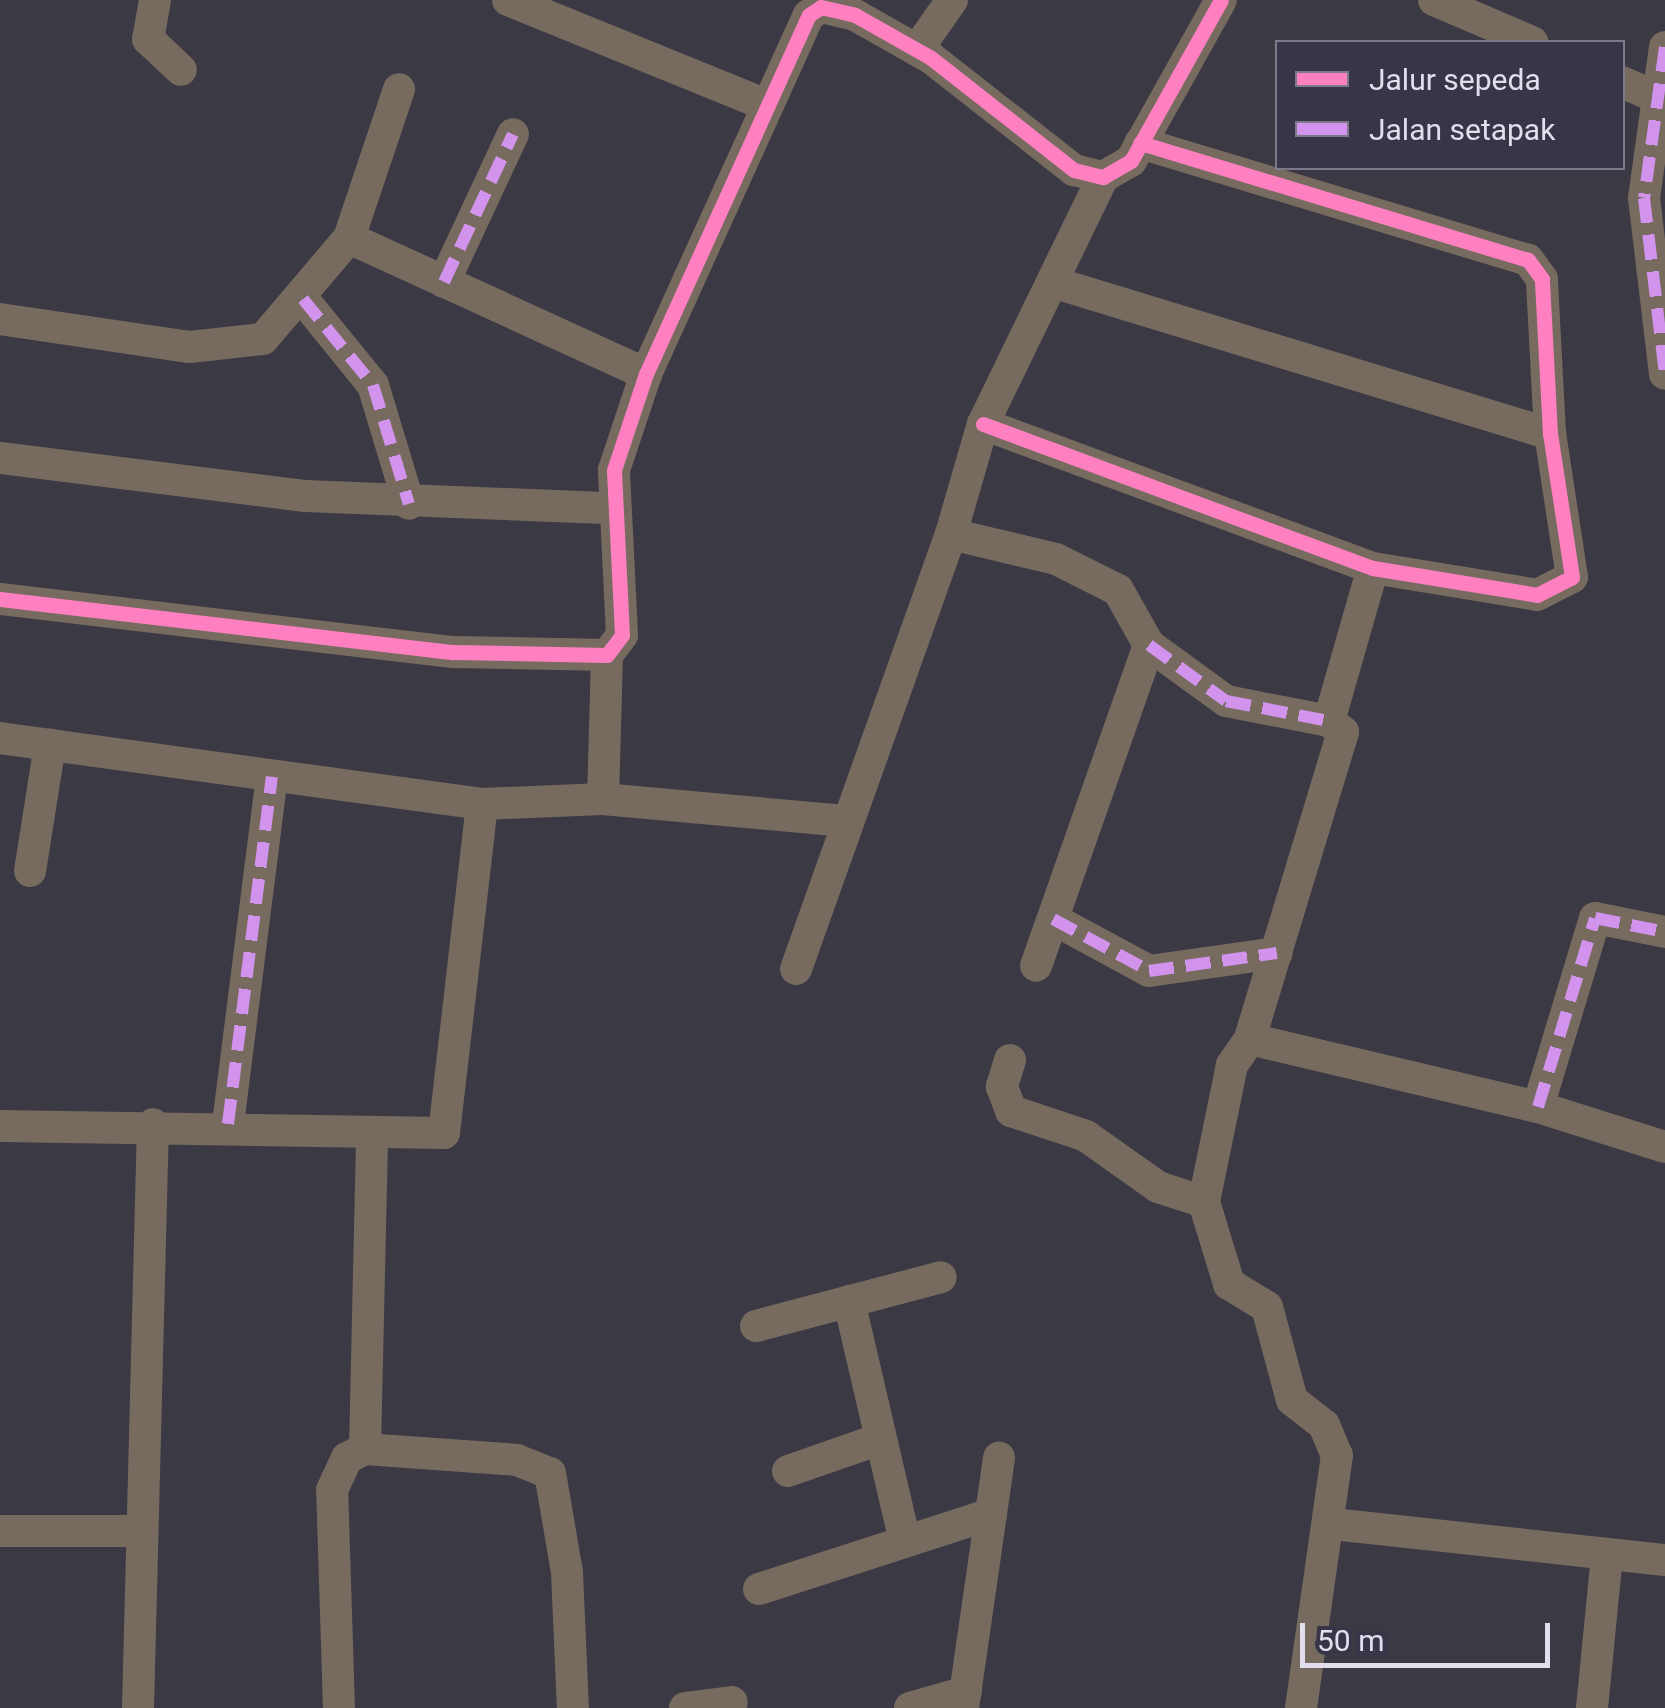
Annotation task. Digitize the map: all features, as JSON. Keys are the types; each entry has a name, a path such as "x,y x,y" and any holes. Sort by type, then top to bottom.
{"street":[{"path":"155,0 146,26 152,48 180,70"},
{"path":"508,0 764,104"},
{"path":"917,50 952,0"},
{"path":"603,799 607,655 622,635 611,508 646,374 764,104 814,4 855,15 917,50 1074,170 1103,178 1119,174 1140,143 1221,0"},
{"path":"1434,0 1527,40"},
{"path":"1665,47 1654,96 1644,198 1665,374"},
{"path":"1625,83 1654,96"},
{"path":"0,319 236,347 263,339 303,299 348,238 399,88"},
{"path":"444,282 514,134"},
{"path":"983,424 1373,568 1537,596 1560,591 1572,577 1550,434 1542,278 1528,260 1140,143"},
{"path":"796,969 845,821 951,534 983,424 1103,178"},
{"path":"348,238 646,374"},
{"path":"1052,282 1550,434"},
{"path":"303,299 373,385 409,504"},
{"path":"0,458 409,504 611,508"},
{"path":"951,534 1056,558 1118,590 1149,645 1226,701 1329,721 1343,732 1339,757 1250,1039 1232,1065 1204,1202 1230,1284 1267,1307 1279,1332 1292,1400 1332,1436 1333,1524 1300,1708"},
{"path":"1329,721 1373,568"},
{"path":"0,599 453,652 607,655"},
{"path":"1036,966 1149,645"},
{"path":"0,738 482,804 603,799 845,821"},
{"path":"30,871 50,745"},
{"path":"228,1124 272,777"},
{"path":"0,1126 228,1124 435,1138 450,1123 482,804"},
{"path":"1538,1107 1595,918 1665,932"},
{"path":"1053,919 1148,971 1277,953"},
{"path":"1250,1039 1538,1107 1665,1148"},
{"path":"1010,1060 1002,1086 1011,1111 1086,1136 1158,1187 1204,1202"},
{"path":"138,1708 153,1124"},
{"path":"365,1450 372,1134"},
{"path":"756,1326 941,1277"},
{"path":"849,1301 904,1542"},
{"path":"788,1471 880,1439"},
{"path":"339,1708 332,1490 347,1458 365,1450 517,1460 550,1473 567,1572 573,1708"},
{"path":"910,1708 964,1700 999,1458"},
{"path":"758,1589 991,1514"},
{"path":"1333,1524 1665,1560"},
{"path":"0,1530 142,1532"},
{"path":"1592,1708 1607,1554"},
{"path":"685,1708 732,1702"}],"marked path":[{"path":"1665,47 1644,198 1665,374"},
{"path":"444,282 513,134"},
{"path":"303,299 373,385 409,504"},
{"path":"1149,645 1226,701 1329,721"},
{"path":"228,1124 272,777"},
{"path":"1538,1107 1595,918 1665,932"},
{"path":"1053,919 1149,971 1277,953"}],"cycle path":[{"path":"0,599 453,652 607,655 622,635 614,470 646,374 809,15 821,7 855,15 931,58 1074,170 1103,177 1131,161 1221,0"},
{"path":"983,424 1373,568 1537,595 1572,577 1550,434 1542,279 1528,260 1140,143"}]}
